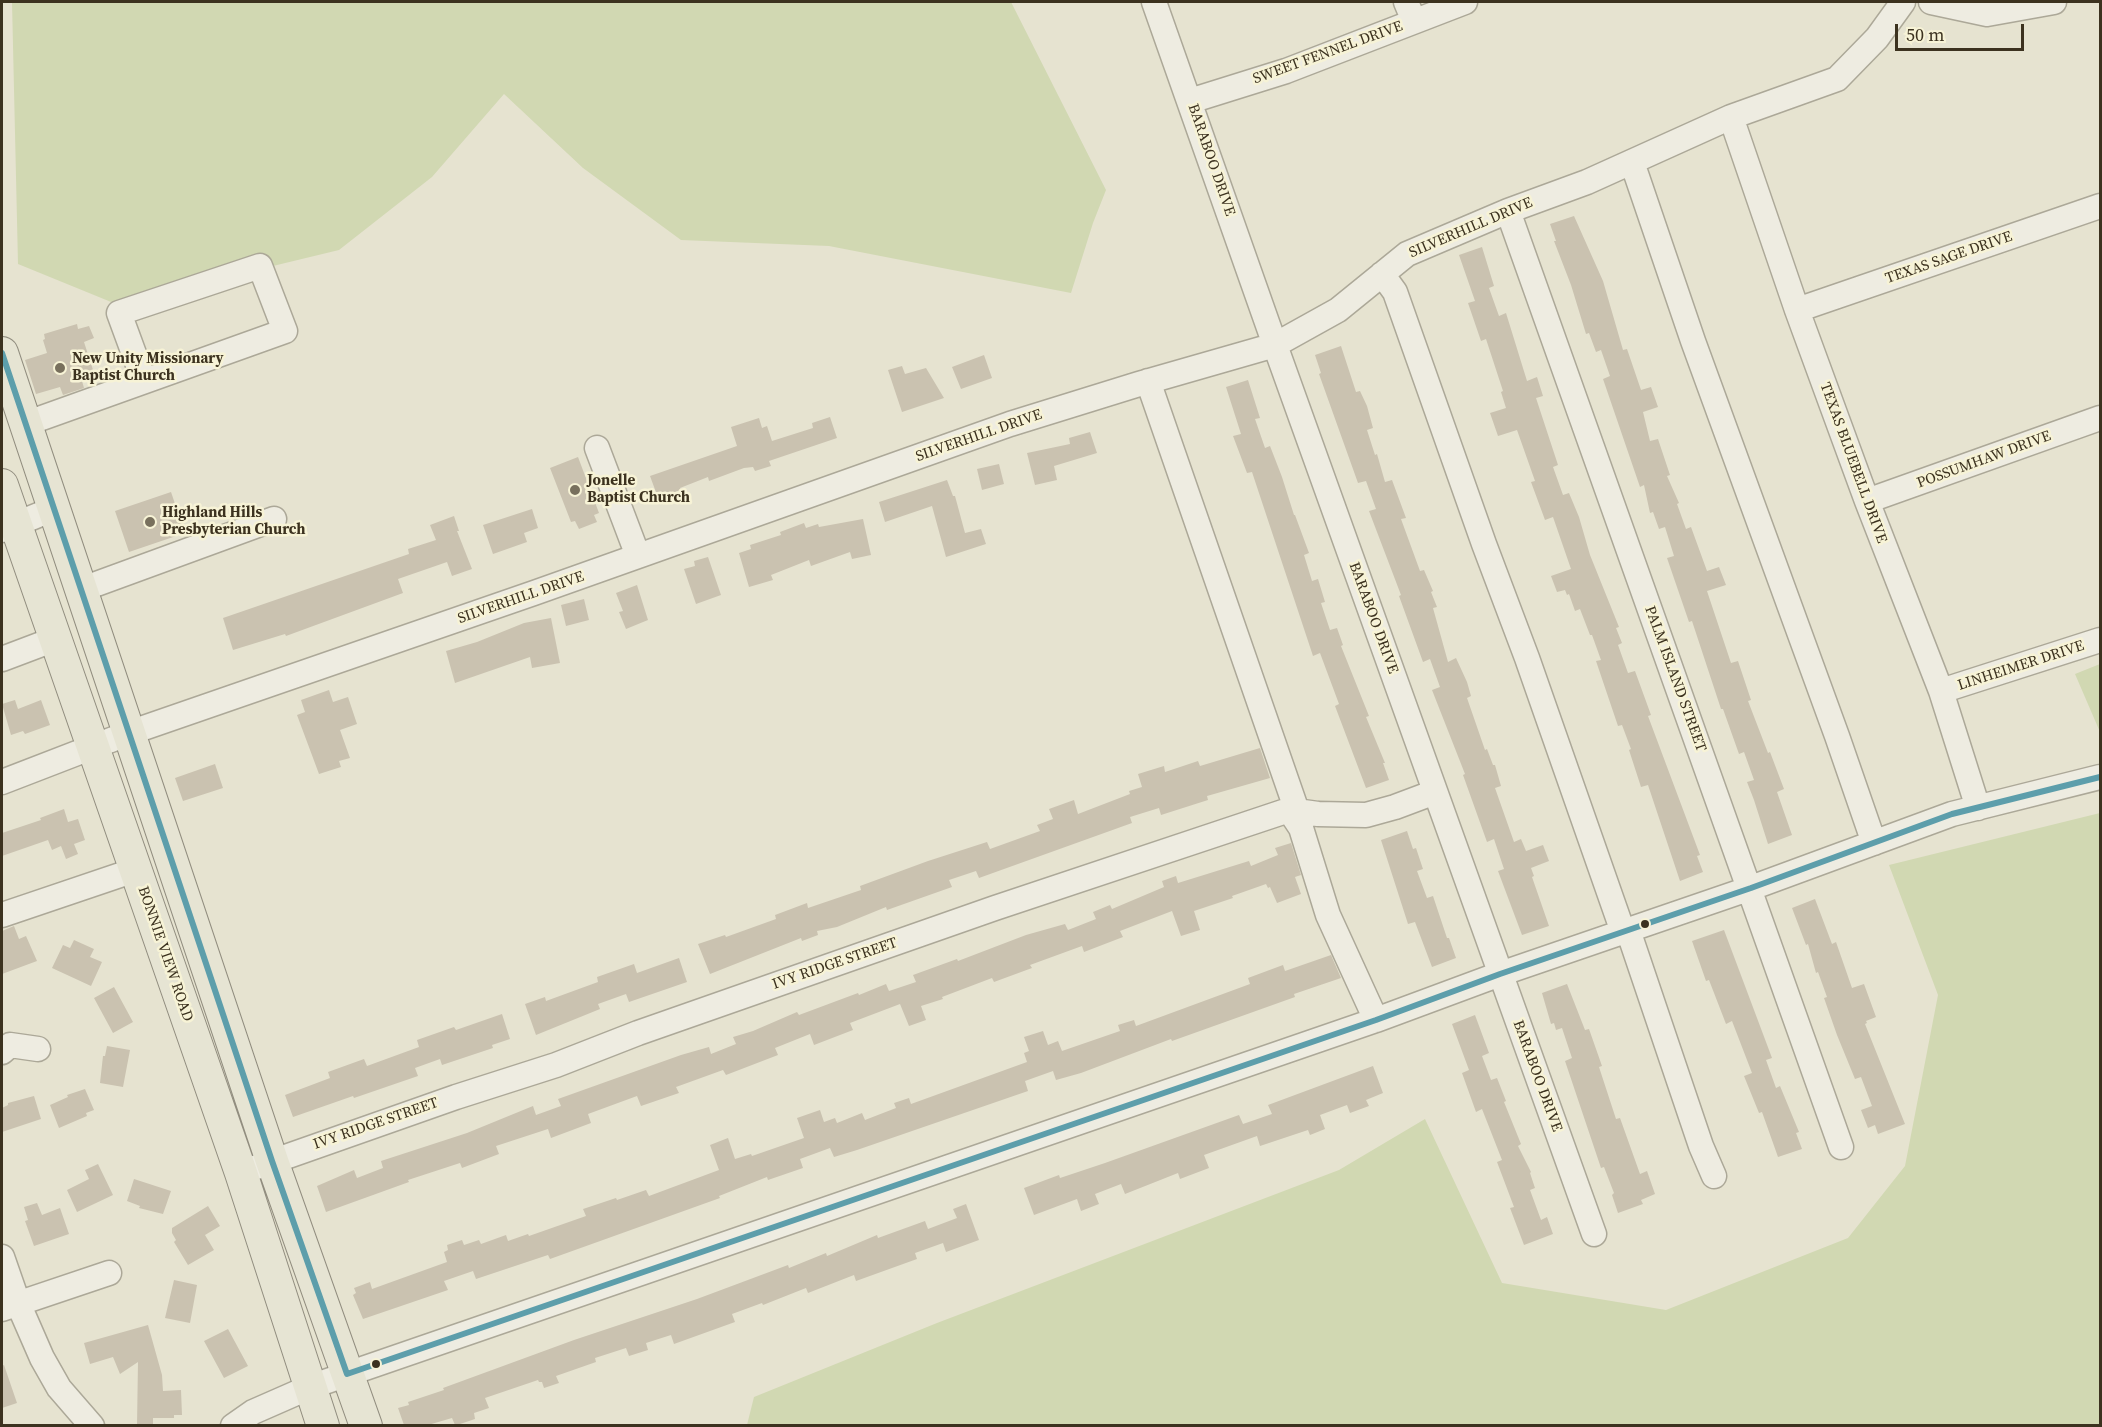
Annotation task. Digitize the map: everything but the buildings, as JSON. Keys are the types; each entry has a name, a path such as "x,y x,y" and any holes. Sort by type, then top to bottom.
{"main road":[{"path":"2,352 272,1161 366,1425"},
{"name":"BONNIE VIEW ROAD","path":"2,485 8,527 55,639 241,1173 323,1425"}],"street":[{"name":"BARABOO DRIVE","path":"1154,2 1594,1234"},
{"name":"SWEET FENNEL DRIVE","path":"1190,101 1286,71 1410,11 1465,2"},
{"name":"SILVERHILL DRIVE","path":"2,782 129,733 1010,424 1275,345 1338,310 1407,254 1508,211 1587,182 1731,117 1837,79 1877,38 1903,2"},
{"path":"1931,2 1987,14 2054,2"},
{"name":"TEXAS BLUEBELL DRIVE","path":"1731,117 1797,310 1867,501 1941,692 1978,808"},
{"path":"1632,162 1689,330 1834,726 1874,843"},
{"name":"TEXAS SAGE DRIVE","path":"1797,310 2100,206"},
{"name":"PALM ISLAND STREET","path":"1508,211 1841,1147"},
{"path":"25,424 285,331 260,266 118,314 144,381"},
{"path":"1382,274 1395,292 1701,1146 1714,1176"},
{"path":"1148,381 1293,811 1301,828 1328,915 1376,1020"},
{"name":"POSSUMHAW DRIVE","path":"1867,501 2100,418"},
{"path":"597,448 638,556"},
{"path":"8,527 53,509"},
{"path":"80,590 274,519"},
{"path":"2,658 55,639"},
{"name":"LINHEIMER DRIVE","path":"1941,692 2100,640"},
{"path":"233,1425 262,1408 310,1387 1376,1020 1952,814 2100,777"},
{"name":"IVY RIDGE STREET","path":"241,1173 456,1096 556,1065 638,1033 995,908 1293,811 1366,815 1435,792"},
{"path":"2,915 135,870"},
{"path":"2,1052 10,1045 38,1049"},
{"path":"2,1257 10,1306 59,1388 92,1425"},
{"path":"10,1306 109,1273"}],"green space":[{"path":"12,2 1011,2 1106,190 1071,293 829,246 681,240 583,168 504,94 432,177 339,250 116,304 18,264"},
{"path":"2100,664 2100,732 2075,674"},
{"path":"2100,813 2100,1425 747,1425 754,1397 937,1323 1339,1170 1425,1119 1502,1283 1666,1310 1848,1238 1905,1166 1938,995 1889,865"}],"transit line":[{"path":"2,353 272,1161 347,1374 1376,1020 1500,974 1751,888 1952,814 2100,777"}],"place":[{"name":"New Unity Missionary Baptist Church","path":"60,368"},
{"name":"Jonelle Baptist Church","path":"575,490"},
{"name":"Highland Hills Presbyterian Church","path":"150,522"}]}
